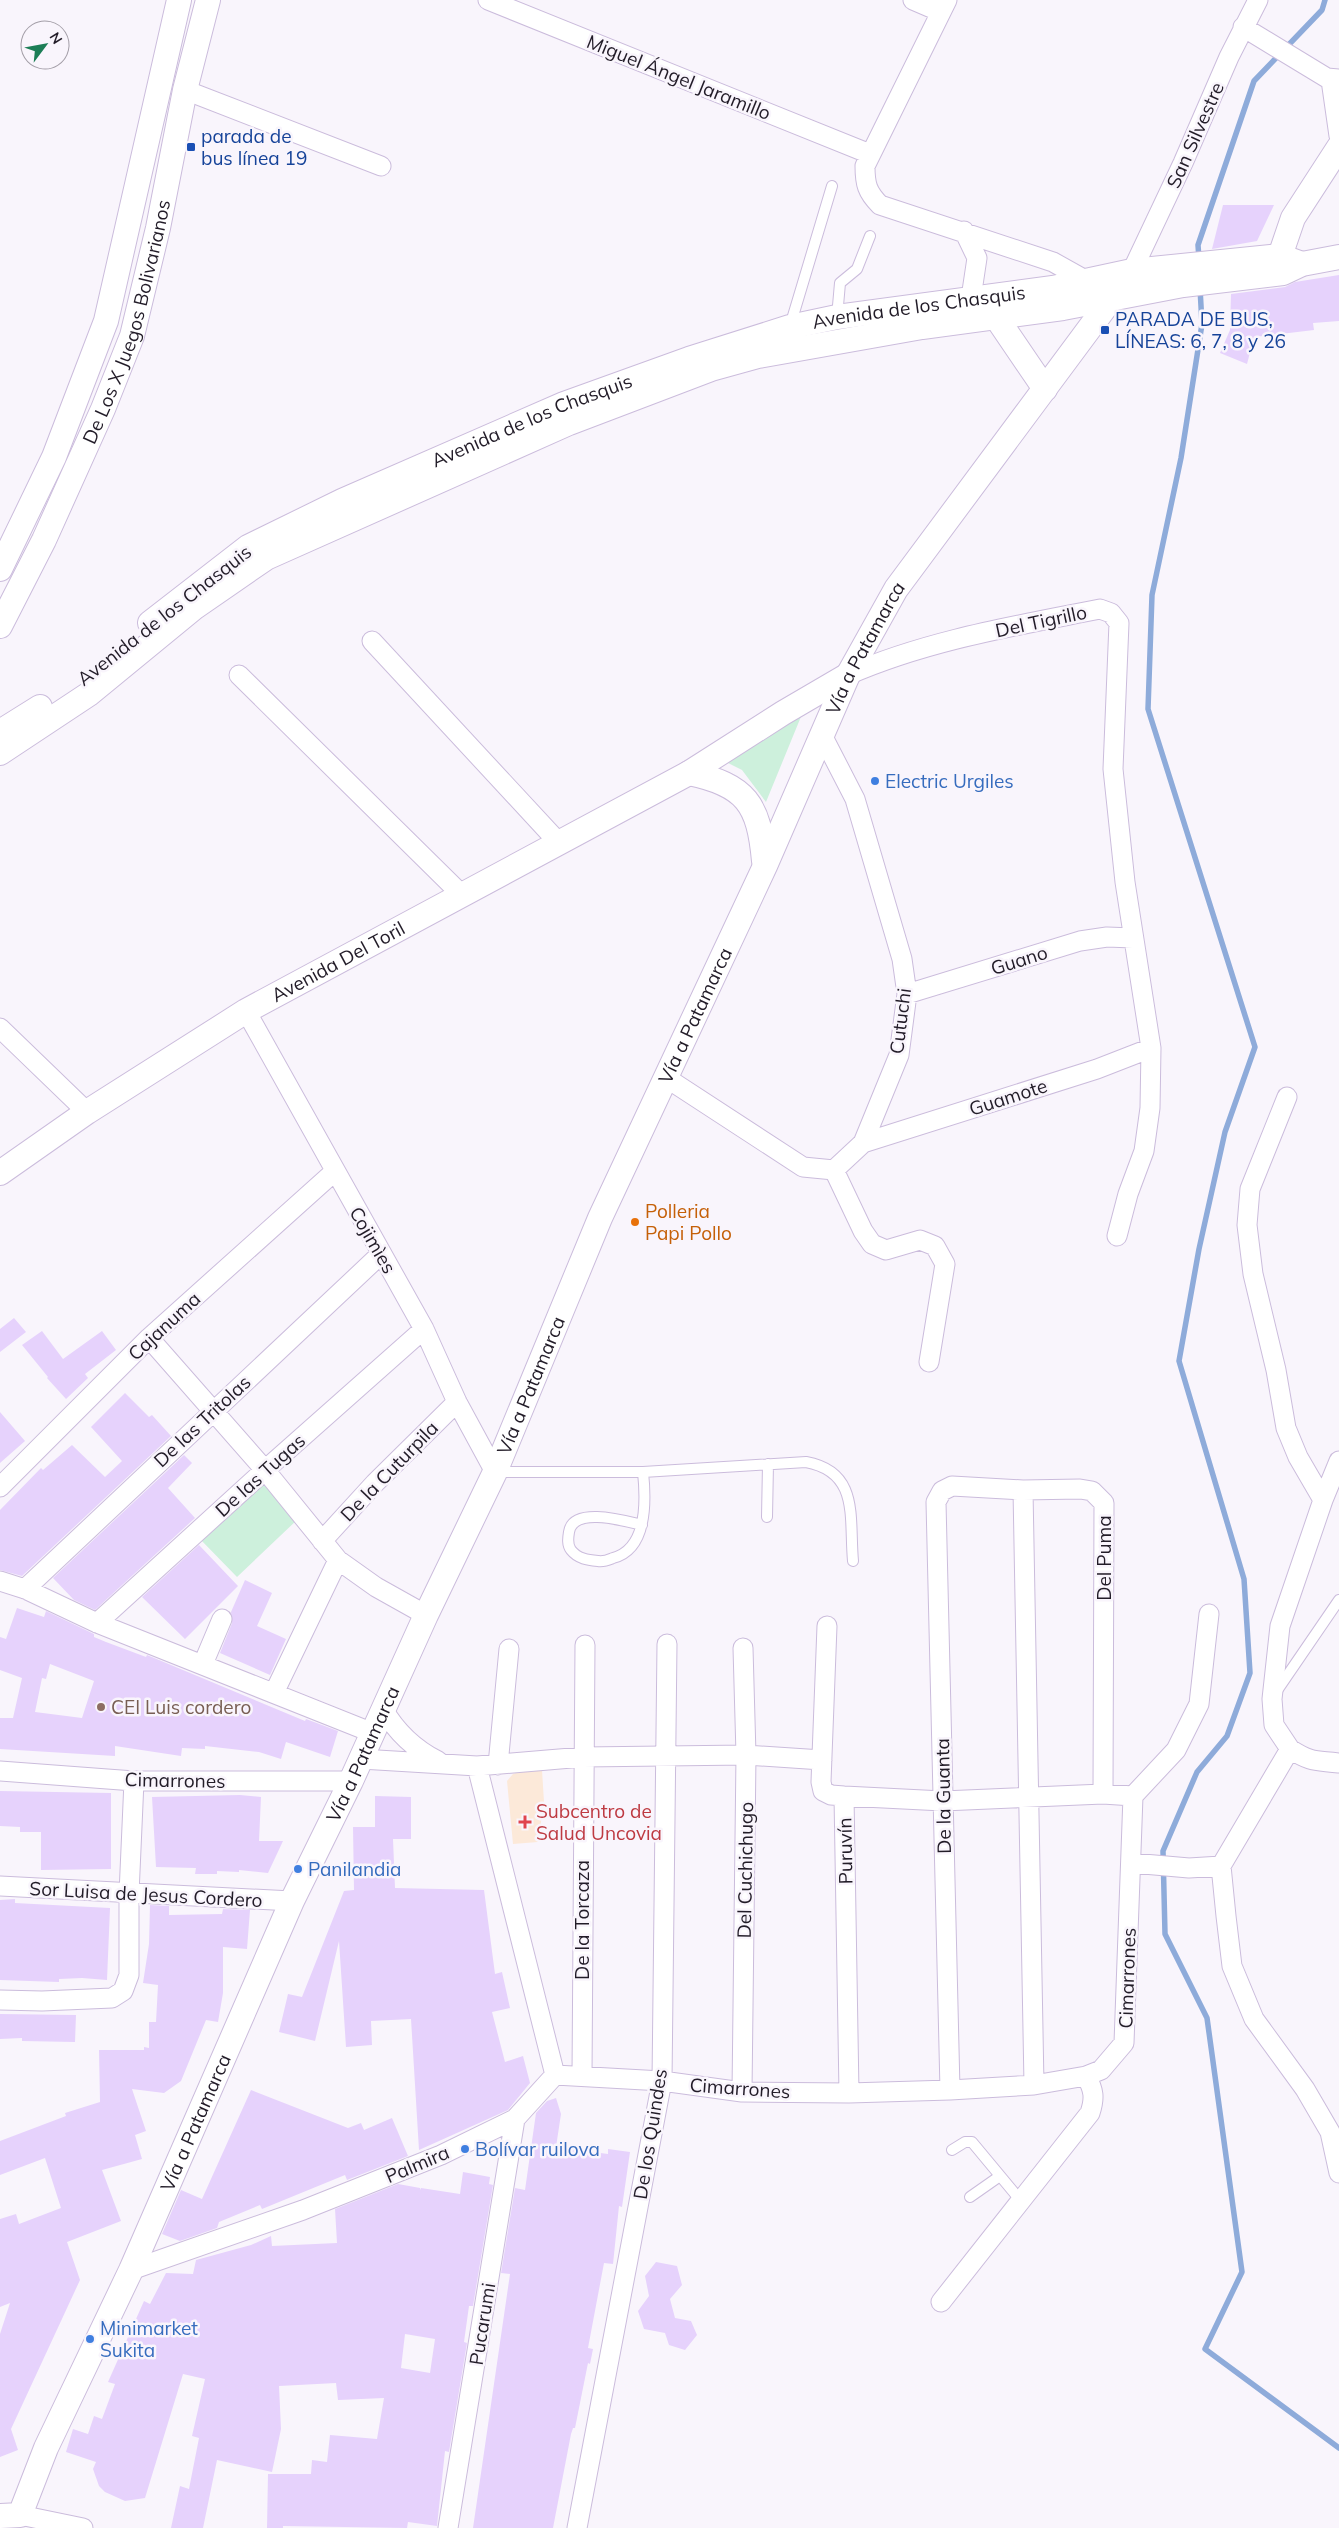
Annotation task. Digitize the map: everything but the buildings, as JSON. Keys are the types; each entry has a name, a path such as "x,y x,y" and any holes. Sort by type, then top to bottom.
{"street":[{"name":"De Los X Juegos Bolivarianos","path":"0,568 54,457 106,321 179,0"},
{"name":"De Los X Juegos Bolivarianos","path":"0,626 44,540 132,336 158,228 185,90 208,0"},
{"name":"Miguel Ángel Jaramillo","path":"488,0 870,154"},
{"path":"914,0 944,6 865,166 865,181 868,193 880,205 964,231 1053,262 1097,294 1181,276 1232,270 1283,273 1291,260 1292,218 1339,147"},
{"name":"San Silvestre","path":"1132,271 1251,31 1258,0"},
{"path":"1251,31 1332,79 1339,136"},
{"path":"185,90 381,166"},
{"path":"964,231 977,258 971,298"},
{"path":"1291,260 1339,257"},
{"path":"1132,271 1181,276"},
{"name":"Vía a Patamarca","path":"10,2515 46,2448 131,2270 292,1901 362,1759 426,1615 495,1472 600,1218 765,866 821,733 848,675 896,589 1045,389 1097,294 1132,271"},
{"name":"Avenida de los Chasquis","path":"3,730 82,680 179,598 248,547 342,501 564,404 689,359 790,327 837,317 971,298 1097,294"},
{"name":"Avenida de los Chasquis","path":"0,753 89,694 195,607 266,558 568,423 711,369 758,356 922,327 996,317 1097,294"},
{"path":"996,317 1045,389"},
{"name":"Del Tigrillo","path":"848,675 882,660 970,635 1100,609 1111,613 1119,623 1113,769 1133,938"},
{"path":"372,641 560,844"},
{"path":"239,675 463,896"},
{"name":"Avenida Del Toril","path":"0,1173 87,1112 246,1011 560,844 688,773 783,713 848,675"},
{"name":"Cutuchi","path":"821,733 855,799 902,959 907,994 899,1055 863,1144 834,1170"},
{"path":"688,773 724,782 736,788 753,810 762,830 765,866"},
{"name":"Guano","path":"907,994 1080,941 1106,937 1133,938"},
{"path":"1117,1236 1128,1194 1144,1152 1150,1108 1151,1048 1133,938"},
{"name":"Cojimìes","path":"246,1011 334,1172 424,1329 457,1402 495,1472"},
{"path":"0,1028 87,1112"},
{"name":"Guamote","path":"863,1144 1097,1069 1151,1048"},
{"path":"665,1077 803,1167 834,1170 863,1231 872,1244 886,1250 920,1240 935,1246 945,1264 929,1362"},
{"path":"1287,1097 1250,1189 1247,1225 1253,1274 1276,1370 1286,1428 1298,1457 1323,1500"},
{"name":"Cajanuma","path":"0,1487 149,1338 334,1172"},
{"name":"De las Tritolas","path":"25,1589 381,1254"},
{"name":"De las Tugas","path":"97,1623 264,1470 424,1329"},
{"path":"149,1338 264,1470 338,1560 376,1587 426,1615"},
{"name":"De la Cuturpila","path":"322,1541 375,1483 457,1402"},
{"path":"1339,1460 1323,1500 1280,1626 1272,1700 1274,1725 1290,1749 1306,1759 1318,1763 1339,1763"},
{"name":"Del Puma","path":"936,1502 942,1491 952,1486 1092,1491 1104,1504 1103,1794"},
{"path":"1023,1490 1034,2085"},
{"name":"De la Guanta","path":"936,1502 950,2090"},
{"path":"274,1693 338,1560"},
{"path":"0,1581 25,1589 97,1623 373,1733"},
{"path":"844,1796 943,1801 1103,1794 1133,1796 1176,1750 1199,1704 1209,1614"},
{"path":"203,1664 222,1618"},
{"name":"Puruvín","path":"826,1626 821,1782 823,1791 844,1796 849,2093"},
{"name":"De los Quindes","path":"577,2528 662,2081 667,1644"},
{"name":"De la Torcaza","path":"582,2076 583,1757 586,1645"},
{"name":"Del Cuchichugo","path":"742,2092 746,1755 743,1648"},
{"path":"498,1765 509,1649"},
{"path":"383,1709 394,1726 419,1751 442,1762"},
{"path":"1290,1749 1221,1866 1232,1966 1254,2019 1305,2089 1330,2132 1339,2172"},
{"path":"362,1759 442,1762 477,1766 583,1757 746,1755 822,1760"},
{"path":"477,1766 555,2075"},
{"name":"Cimarrones","path":"0,1771 134,1781 351,1781"},
{"path":"0,2000 112,1998 123,1991 129,1975 134,1781"},
{"name":"Cimarrones","path":"555,2075 662,2081 742,2092 849,2093 1034,2085 1086,2076 1101,2070 1124,2043 1133,1796"},
{"path":"1132,1863 1199,1868 1221,1866"},
{"name":"Sor Luisa de Jesus Cordero","path":"0,1886 292,1901"},
{"name":"Palmira","path":"131,2270 303,2210 441,2155 516,2119 555,2075"},
{"path":"941,2302 1090,2114 1094,2100 1092,2088 1086,2076"},
{"name":"Pucarumi","path":"448,2528 516,2119"},
{"path":"10,2515 83,2528"}],"lane":[{"path":"790,327 832,186"},
{"path":"837,317 840,283 857,269 870,236"},
{"path":"495,1472 643,1472 806,1462 819,1464 834,1472 848,1493 853,1561"},
{"path":"767,1517 768,1464"},
{"path":"642,1525 610,1517 580,1519 569,1528 568,1539 570,1549 580,1558 602,1561 621,1556 629,1551 642,1525 645,1492 643,1472"},
{"path":"1272,1700 1339,1600"},
{"path":"952,2150 965,2142 972,2142 1021,2201"},
{"path":"970,2197 1000,2176"}],"shaded area":[{"name":"Subcentro de Salud Uncovia","path":"542,1770 544,1802 538,1842 513,1844 507,1781 513,1774 519,1772"}],"green space":[{"path":"807,702 766,802 742,770 720,759"},
{"path":"261,1481 298,1519 237,1577 200,1539"}],"waterway":[{"path":"1199,259 1198,245 1254,81 1322,10 1325,0"},
{"path":"1200,288 1202,324 1181,458 1152,595 1148,709 1255,1047 1225,1132 1199,1249 1179,1361 1244,1579 1250,1673 1227,1736 1197,1772 1163,1851 1165,1934 1207,2018 1242,2272 1205,2349 1339,2448"}],"place":[{"name":"parada de bus línea 19","path":"191,147"},
{"name":"PARADA DE BUS, LÍNEAS: 6, 7, 8 y 26","path":"1105,330"},
{"name":"Electric Urgiles","path":"875,781"},
{"name":"Polleria Papi Pollo","path":"635,1222"},
{"name":"CEI Luis cordero","path":"101,1707"},
{"name":"Subcentro de Salud Uncovia","path":"525,1822"},
{"name":"Panilandia","path":"298,1869"},
{"name":"Bolívar ruilova","path":"465,2149"},
{"name":"Minimarket Sukita","path":"90,2339"}]}
